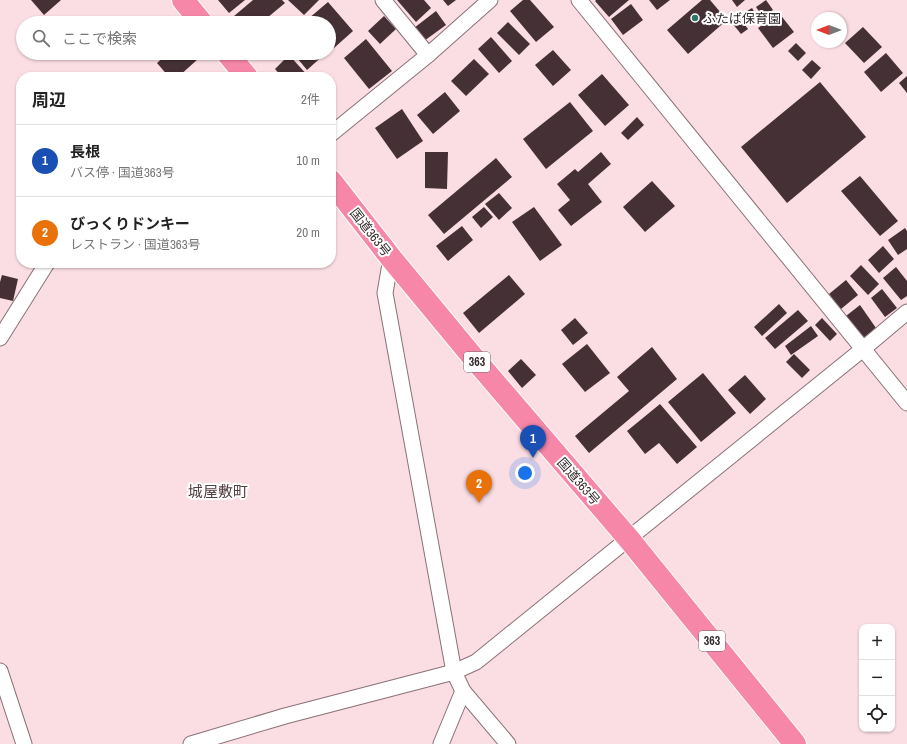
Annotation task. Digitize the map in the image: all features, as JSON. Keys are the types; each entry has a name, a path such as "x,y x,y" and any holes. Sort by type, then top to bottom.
{"highway":[{"path":"183,0 196,16"},
{"path":"233,60 243,72"},
{"name":"国道363号","path":"336,187 391,258 472,356 628,538 795,744"}],"street":[{"path":"383,0 428,55"},
{"path":"336,130 428,55 490,0"},
{"path":"579,0 907,403"},
{"path":"391,258 385,293 454,672 463,691 508,744"},
{"path":"0,338 44,268"},
{"path":"191,744 286,716 454,672 476,662 907,312"},
{"path":"0,671 24,744"},
{"path":"441,744 463,691"}],"building":[{"path":"31,0 61,0 44,15"},
{"path":"218,0 245,0 229,13"},
{"path":"253,0 282,0 285,3 269,16 234,16"},
{"path":"288,0 319,0 304,15"},
{"path":"397,0 424,0 431,8 416,22"},
{"path":"443,0 456,0 448,6"},
{"path":"523,0 530,0 554,27 536,42 510,11"},
{"path":"629,0 609,17 595,1"},
{"path":"649,0 670,0 657,10"},
{"path":"702,0 710,0 727,20 688,54 667,30"},
{"path":"732,0 745,0 737,7"},
{"path":"766,0 773,10 763,17 756,7"},
{"path":"328,2 353,31 336,46 336,16 312,16"},
{"path":"631,4 643,20 623,35 611,19"},
{"path":"752,8 758,18 751,23 744,13"},
{"path":"436,11 446,25 424,41 414,28"},
{"path":"779,13 794,32 773,48 758,28"},
{"path":"384,16 396,29 380,44 368,31"},
{"path":"739,17 748,29 741,34 732,23"},
{"path":"508,22 530,44 519,55 497,33"},
{"path":"863,27 882,47 864,63 847,45 847,41"},
{"path":"491,37 512,61 499,73 478,49"},
{"path":"366,39 392,71 369,89 344,58"},
{"path":"796,43 806,53 798,61 788,51"},
{"path":"553,50 571,70 553,86 535,65"},
{"path":"886,53 903,73 881,92 864,72"},
{"path":"474,59 489,74 466,96 451,81"},
{"path":"160,60 197,60 184,72 165,72 157,63"},
{"path":"284,60 294,60 304,72 278,72 275,69"},
{"path":"299,60 318,60 307,70"},
{"path":"812,60 821,68 811,79 802,70"},
{"path":"602,74 629,105 605,126 578,95"},
{"path":"907,76 907,93 899,83"},
{"path":"820,82 866,137 787,203 741,147"},
{"path":"445,92 460,111 433,134 417,115"},
{"path":"570,102 593,131 546,169 523,139"},
{"path":"402,109 423,141 397,159 375,128"},
{"path":"637,117 644,125 628,140 621,133"},
{"path":"425,152 448,152 447,189 425,188"},
{"path":"601,152 611,164 588,184 602,202 571,226 558,210 570,200 557,184 575,169 578,172"},
{"path":"496,158 512,177 444,234 428,215"},
{"path":"860,176 898,221 880,236 841,191"},
{"path":"652,181 675,206 645,232 623,207"},
{"path":"499,193 512,208 499,220 485,204"},
{"path":"484,207 493,217 481,228 472,217"},
{"path":"534,207 562,245 540,261 512,222"},
{"path":"462,226 473,240 448,261 436,246"},
{"path":"905,228 907,231 907,249 898,255 888,240"},
{"path":"883,246 894,259 879,273 868,260"},
{"path":"861,265 879,284 868,295 850,276"},
{"path":"896,267 907,281 907,296 901,300 883,278"},
{"path":"2,275 18,279 13,301 0,298 0,282"},
{"path":"509,275 525,294 479,333 463,313"},
{"path":"846,280 858,295 841,309 829,294"},
{"path":"882,289 897,308 885,317 871,298"},
{"path":"779,304 787,313 762,336 754,327"},
{"path":"860,305 876,328 863,338 846,316"},
{"path":"798,310 808,321 775,349 765,338"},
{"path":"575,318 588,333 573,345 561,330"},
{"path":"822,318 837,334 830,341 815,325"},
{"path":"811,326 818,336 791,355 785,346"},
{"path":"587,344 610,373 585,392 562,364"},
{"path":"652,347 677,379 589,453 575,436 629,391 617,377"},
{"path":"794,354 810,370 802,378 786,362"},
{"path":"521,359 536,375 522,388 508,371"},
{"path":"703,373 736,413 701,442 668,402"},
{"path":"745,375 766,399 750,414 728,390"},
{"path":"660,404 697,447 677,464 659,443 645,454 627,431"}],"place":[{"name":"ふたば保育園","path":"695,18"},
{"name":"長根","path":"533,458"},
{"name":"びっくりドンキー","path":"479,503"}],"district":[{"name":"城屋敷町","path":"218,492"}]}
